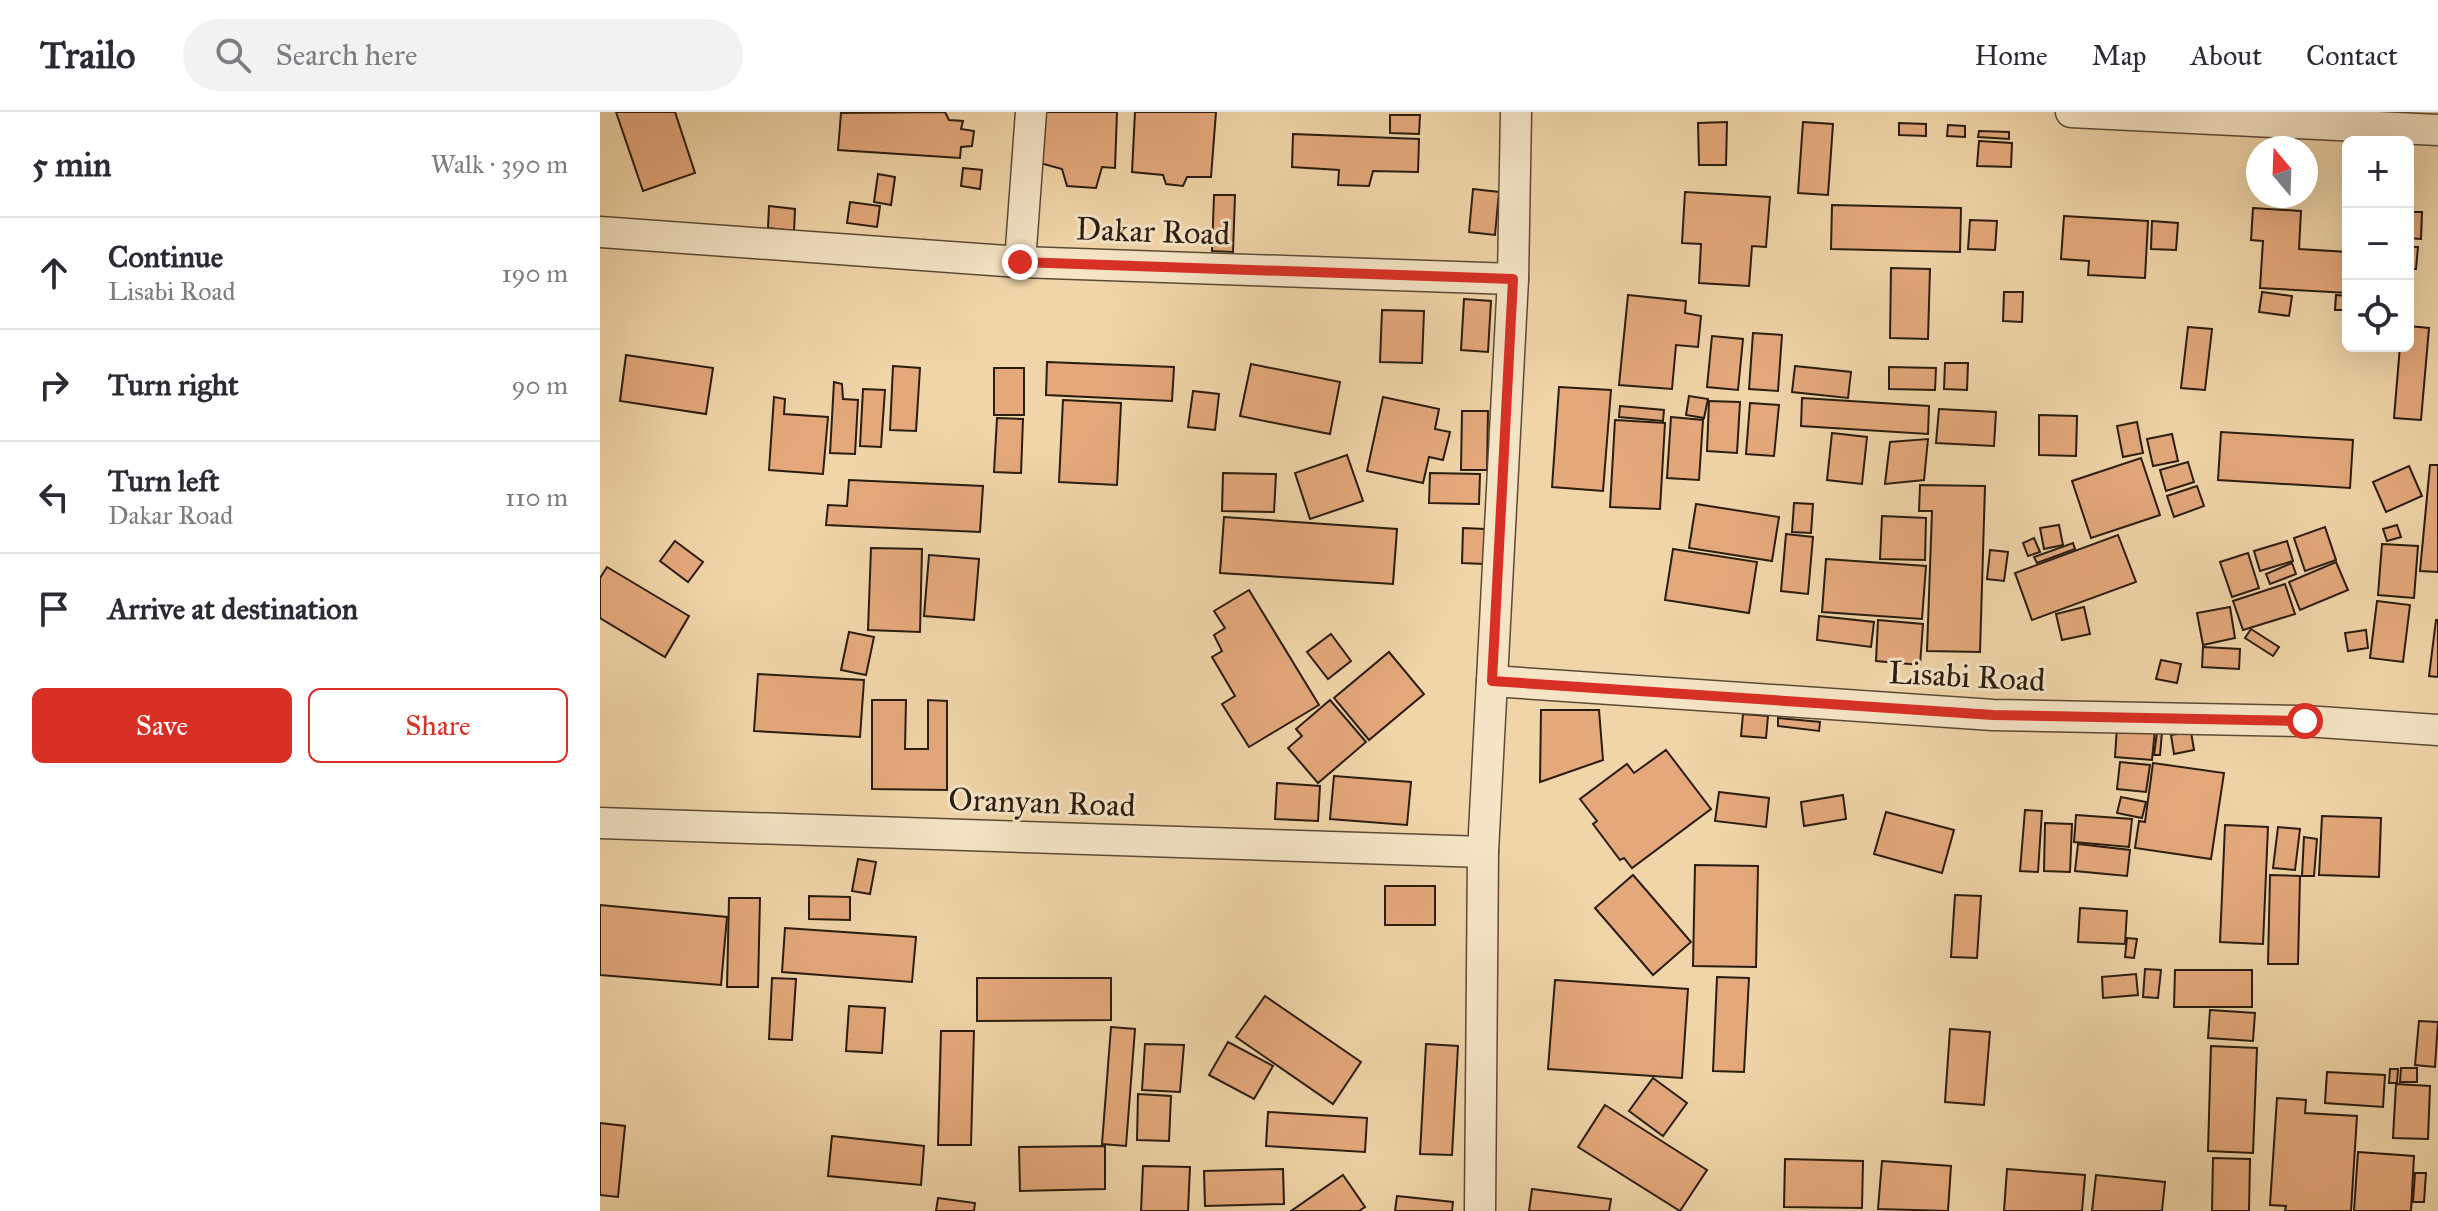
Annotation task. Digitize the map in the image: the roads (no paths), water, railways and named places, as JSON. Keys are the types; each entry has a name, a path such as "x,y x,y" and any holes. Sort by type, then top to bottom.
{"street":[{"path":"1020,262 1031,112"},
{"path":"1480,1211 1483,852 1513,279 1516,112"},
{"path":"2071,112 2438,130"},
{"name":"Dakar Road","path":"600,232 1020,262 1513,279"},
{"name":"Lisabi Road","path":"1492,681 1993,715 2305,721 2438,730"},
{"name":"Oranyan Road","path":"600,823 1483,852"}]}
